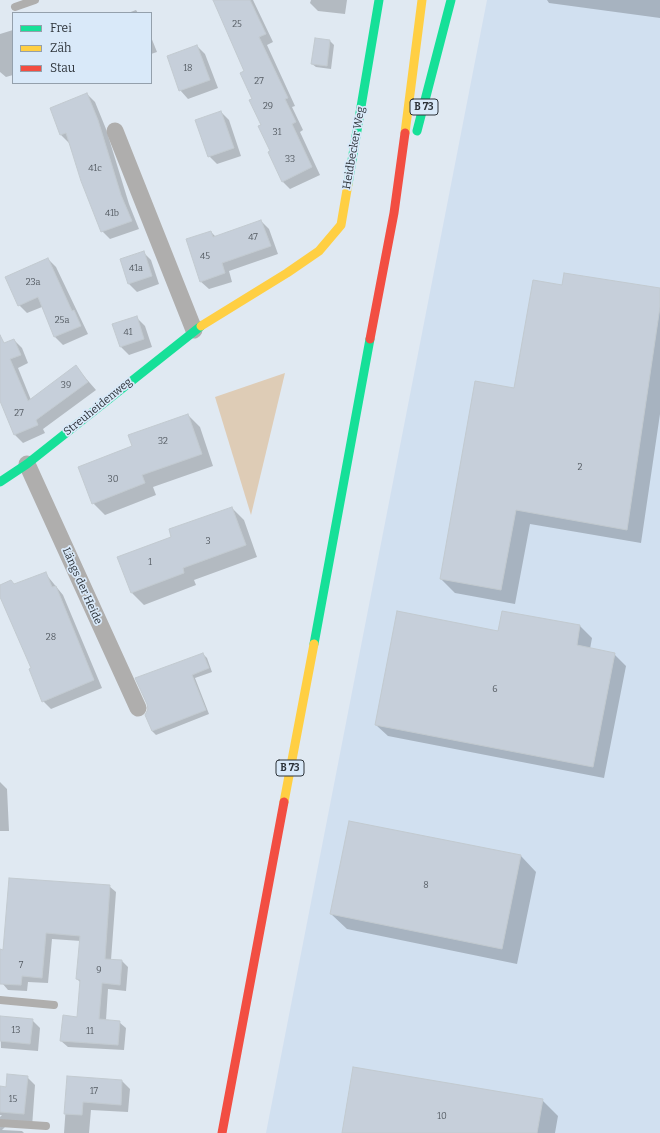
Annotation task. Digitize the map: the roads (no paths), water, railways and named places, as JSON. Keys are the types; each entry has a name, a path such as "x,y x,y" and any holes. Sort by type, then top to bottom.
{"main road":[{"name":"Heidbecker Weg","path":"287,273 319,251 341,225 379,0"},
{"name":"B 73","path":"222,1133 394,213 422,0"},
{"name":"B 73","path":"394,213 451,0"},
{"name":"Streuheidenweg","path":"2,476 27,464 194,330 287,273"}],"street":[{"path":"116,131 194,330"},
{"name":"Längs der Heide","path":"27,464 138,708"}],"lane":[{"path":"15,7 35,0"},
{"path":"0,1000 54,1005"},
{"path":"0,1123 46,1126"}]}
